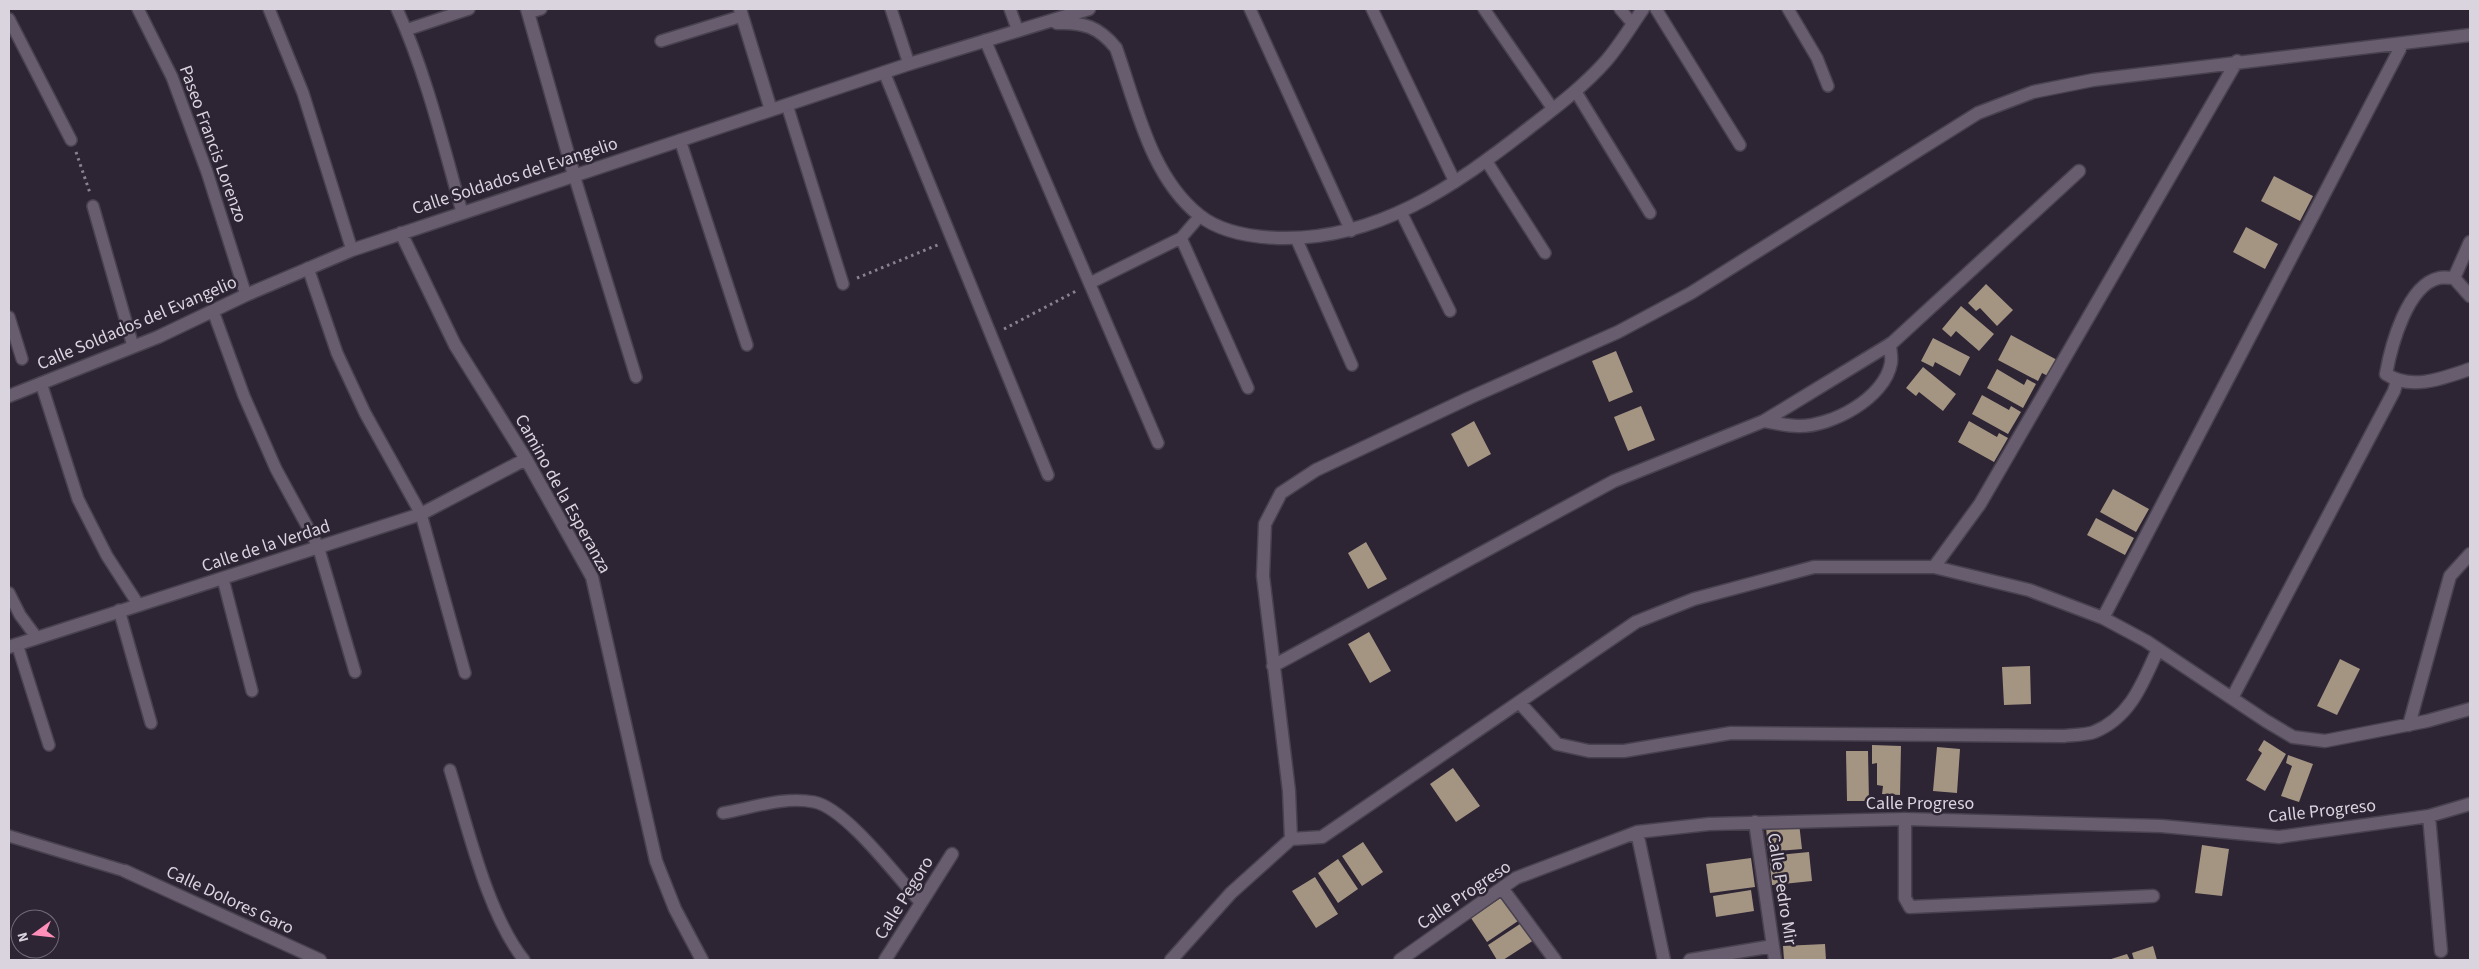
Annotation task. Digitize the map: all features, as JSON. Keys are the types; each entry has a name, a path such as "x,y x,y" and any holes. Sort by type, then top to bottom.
{"street":[{"path":"1045,23 1088,9"},
{"path":"1045,23 1071,22 1089,26 1104,34 1116,48 1154,153 1174,190 1200,216 1226,229 1259,237 1296,238 1351,231 1401,212 1430,198 1487,162 1576,92 1606,60 1643,9"},
{"path":"532,10 574,175"},
{"path":"741,12 771,110"},
{"name":"Calle Soldados del Evangelio","path":"9,396 133,346 352,250 884,72 1045,23"},
{"path":"1291,839 1289,791 1263,576 1265,524 1281,493 1316,470 1468,398 1618,332 1691,293 1978,113 2033,92 2093,80 2470,35"},
{"path":"2103,618 2403,43"},
{"path":"1934,567 1980,504 2237,62"},
{"path":"1274,666 1614,481 1764,421 1890,344 2079,171"},
{"name":"Camino de la Esperanza","path":"401,233 455,346 526,459 592,577 656,861 675,909 702,960"},
{"path":"2454,278 2470,242"},
{"path":"2470,296 2454,278 2438,278 2419,290 2407,307 2395,334 2386,374 2397,381 2418,383 2470,369"},
{"path":"1764,421 1799,426 1829,421 1851,410 1877,390 1884,379 1891,363 1890,344"},
{"path":"2232,698 2394,392 2397,381"},
{"name":"Calle de la Verdad","path":"13,646 119,610 222,579 318,546 421,514 526,459"},
{"path":"2409,725 2450,576 2470,554"},
{"path":"1172,960 1231,893 1291,839 1322,837 1636,622 1694,599 1814,567 1934,567 2029,590 2103,618 2158,649 2293,737 2326,741 2409,725 2470,708"},
{"path":"1519,702 1557,744 1589,751 1624,751 1730,733 2064,736 2093,733 2115,721 2134,701 2158,649"},
{"name":"Calle Progreso","path":"1400,960 1417,956 1516,878 1637,832 1709,824 1905,819 2161,826 2279,837 2429,816 2470,804"},
{"path":"2429,816 2442,950"},
{"path":"1905,819 1906,898 1910,907 2153,896"},
{"name":"Calle Pedro Mir","path":"1755,822 1776,960"},
{"path":"1637,832 1664,960"},
{"name":"Calle Pegoro","path":"885,960 952,854"},
{"name":"Calle Dolores Garo","path":"125,871 320,960"},
{"path":"1502,888 1555,960"},
{"path":"1690,960 1773,946"}],"lane":[{"name":"Paseo Francis Lorenzo","path":"138,9 172,77 207,172 246,295"},
{"path":"269,9 303,93 352,250"},
{"path":"397,9 406,30 462,212"},
{"path":"406,30 469,9"},
{"path":"891,9 909,64"},
{"path":"1010,9 1018,31"},
{"path":"1250,9 1351,231"},
{"path":"1372,9 1455,182"},
{"path":"1484,9 1553,109"},
{"path":"1620,9 1633,24"},
{"path":"1656,9 1740,145"},
{"path":"1788,9 1817,58 1828,86"},
{"path":"661,41 741,12"},
{"path":"9,20 71,140"},
{"path":"985,40 1158,443"},
{"path":"884,72 1048,475"},
{"path":"1576,92 1650,213"},
{"path":"787,104 843,284"},
{"path":"680,140 747,346"},
{"path":"1487,162 1545,253"},
{"path":"574,175 636,378"},
{"path":"93,206 133,346"},
{"path":"1401,212 1450,311"},
{"path":"1090,283 1181,238 1200,216"},
{"path":"1181,238 1248,388"},
{"path":"1296,238 1352,365"},
{"path":"308,268 338,353 353,388 421,514 465,673"},
{"path":"213,311 244,396 273,461 318,546 355,672"},
{"path":"9,318 22,359"},
{"path":"41,383 78,499 107,556 138,604"},
{"path":"222,579 252,691"},
{"path":"9,594 20,615 37,638"},
{"path":"119,610 151,723"},
{"path":"13,646 49,745"},
{"path":"450,770 489,894 514,947 524,960"},
{"path":"723,813 788,801 814,802 835,810 921,903"},
{"path":"9,836 125,871"}],"path":[{"path":"71,140 81,163 93,206"},
{"path":"843,284 953,239"},
{"path":"992,335 1090,283"}],"building":[{"path":"2274,176 2313,196 2300,221 2261,201"},
{"path":"2246,227 2278,244 2265,269 2233,252"},
{"path":"1986,284 2013,310 1997,326 1980,308 1976,311 1968,303"},
{"path":"1961,306 1994,334 1979,351 1956,331 1951,337 1942,329"},
{"path":"2011,335 2059,361 2050,377 2042,373 2038,381 1998,360"},
{"path":"1933,338 1970,357 1960,376 1935,362 1933,367 1921,361"},
{"path":"1616,351 1633,392 1609,402 1592,361"},
{"path":"1923,367 1956,394 1943,411 1919,392 1916,396 1906,388"},
{"path":"1997,369 2024,385 2027,379 2036,384 2023,408 1987,388"},
{"path":"1982,395 2009,410 2011,406 2021,412 2008,434 1972,414"},
{"path":"1641,406 1655,440 1628,451 1614,417"},
{"path":"1474,421 1491,454 1468,467 1451,434"},
{"path":"1969,421 1997,437 1999,433 2008,438 1994,462 1958,442"},
{"path":"2113,489 2149,509 2136,532 2100,512"},
{"path":"2096,518 2134,538 2125,555 2087,535"},
{"path":"1366,542 1387,579 1368,589 1348,553"},
{"path":"1369,632 1391,671 1370,683 1348,644"},
{"path":"2340,659 2360,669 2337,715 2317,706"},
{"path":"2030,666 2031,704 2004,705 2002,667"},
{"path":"2264,740 2286,754 2265,791 2246,780 2262,753 2258,750"},
{"path":"1872,745 1901,746 1900,795 1882,794 1883,786 1877,785 1877,763 1872,764"},
{"path":"1937,747 1960,749 1957,793 1933,791"},
{"path":"1846,751 1868,751 1869,801 1847,801"},
{"path":"2288,755 2313,764 2299,802 2281,796 2292,766 2286,763"},
{"path":"1453,768 1480,806 1456,822 1430,784"},
{"path":"1799,823 1802,849 1768,852 1766,826"},
{"path":"1363,842 1383,872 1362,886 1342,856"},
{"path":"2202,845 2229,849 2222,896 2195,893"},
{"path":"1809,852 1812,881 1772,885 1769,856"},
{"path":"1751,858 1755,887 1710,893 1706,864"},
{"path":"1338,859 1358,889 1338,903 1318,873"},
{"path":"1315,877 1338,914 1316,928 1292,891"},
{"path":"1751,890 1754,911 1716,917 1713,896"},
{"path":"1505,895 1521,919 1487,942 1471,918"},
{"path":"1523,922 1534,940 1503,960 1497,960 1488,945"},
{"path":"1825,944 1826,960 1784,960 1783,946"},
{"path":"2153,946 2157,960 2134,960 2132,953"},
{"path":"2127,954 2130,960 2108,960"}]}
